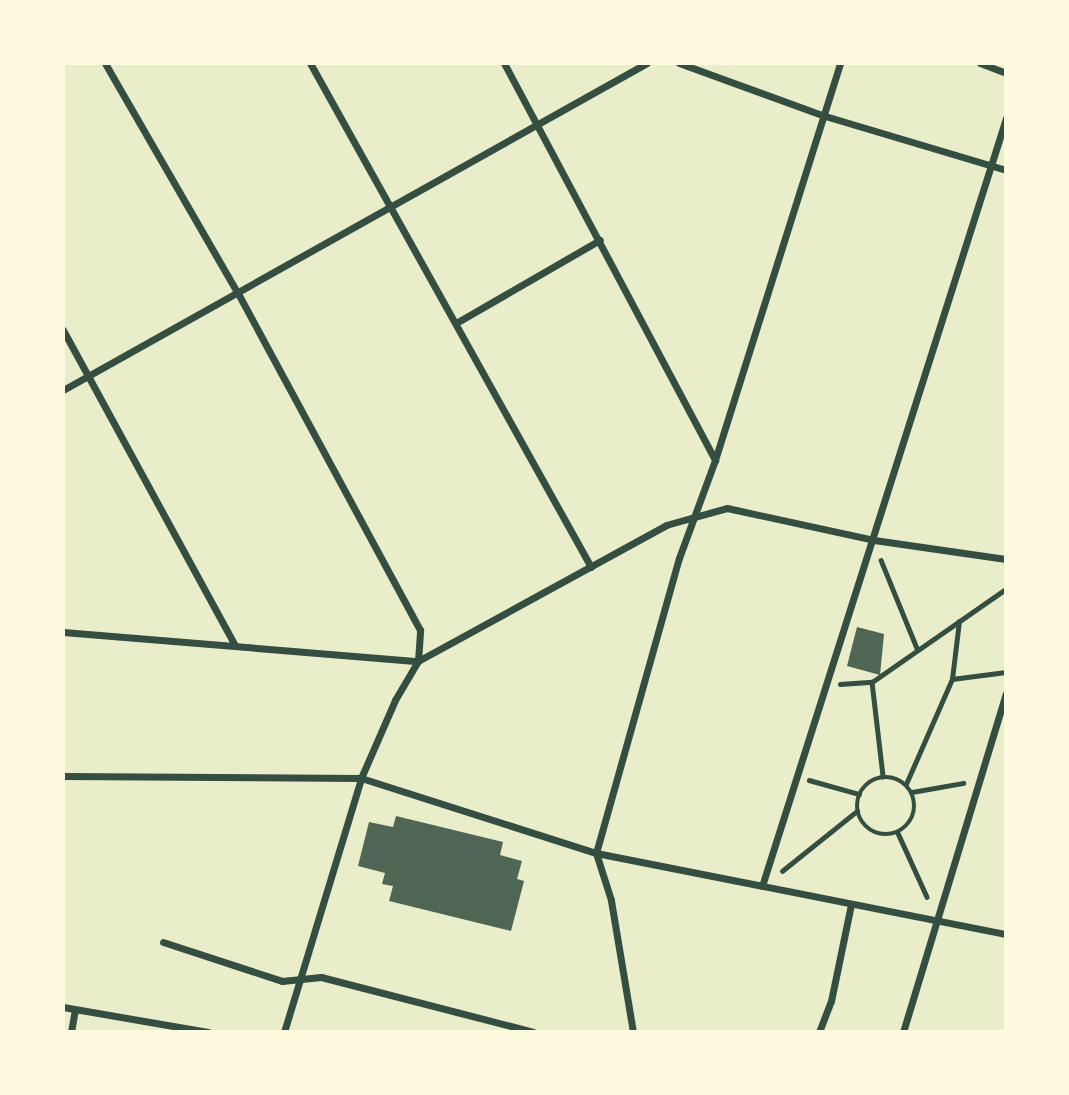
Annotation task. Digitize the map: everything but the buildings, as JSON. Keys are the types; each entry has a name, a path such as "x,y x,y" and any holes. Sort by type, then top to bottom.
{"street":[{"path":"105,63 237,292 420,630 418,661 395,700 361,778 284,1032"},
{"path":"310,63 591,567"},
{"path":"503,63 600,240 715,460"},
{"path":"63,390 647,63"},
{"path":"679,63 825,116 1006,170"},
{"path":"632,1032 611,900 596,853 694,516 715,460 840,63"},
{"path":"980,63 1006,72"},
{"path":"762,886 829,684 1006,118"},
{"path":"456,323 600,240"},
{"path":"63,330 235,645"},
{"path":"63,632 418,661 666,525 727,508 874,540 1006,559"},
{"path":"903,1032 1006,693"},
{"path":"63,776 361,778 596,853 1006,934"},
{"path":"819,1032 831,1001 851,904"},
{"path":"163,942 282,981 321,977 533,1032"},
{"path":"63,1007 208,1032"},
{"path":"71,1032 75,1010"}],"path":[{"path":"874,540 917,648"},
{"path":"829,684 872,682 917,648 1006,589"},
{"path":"906,784 952,679 959,620"},
{"path":"952,679 1006,671"},
{"path":"872,682 883,776"},
{"path":"798,774 859,794"},
{"path":"883,776 906,784 912,792 912,820 898,832 870,831 857,810 859,794 870,781 883,776"},
{"path":"912,792 979,779"},
{"path":"762,886 857,810"},
{"path":"898,832 936,921"}]}
